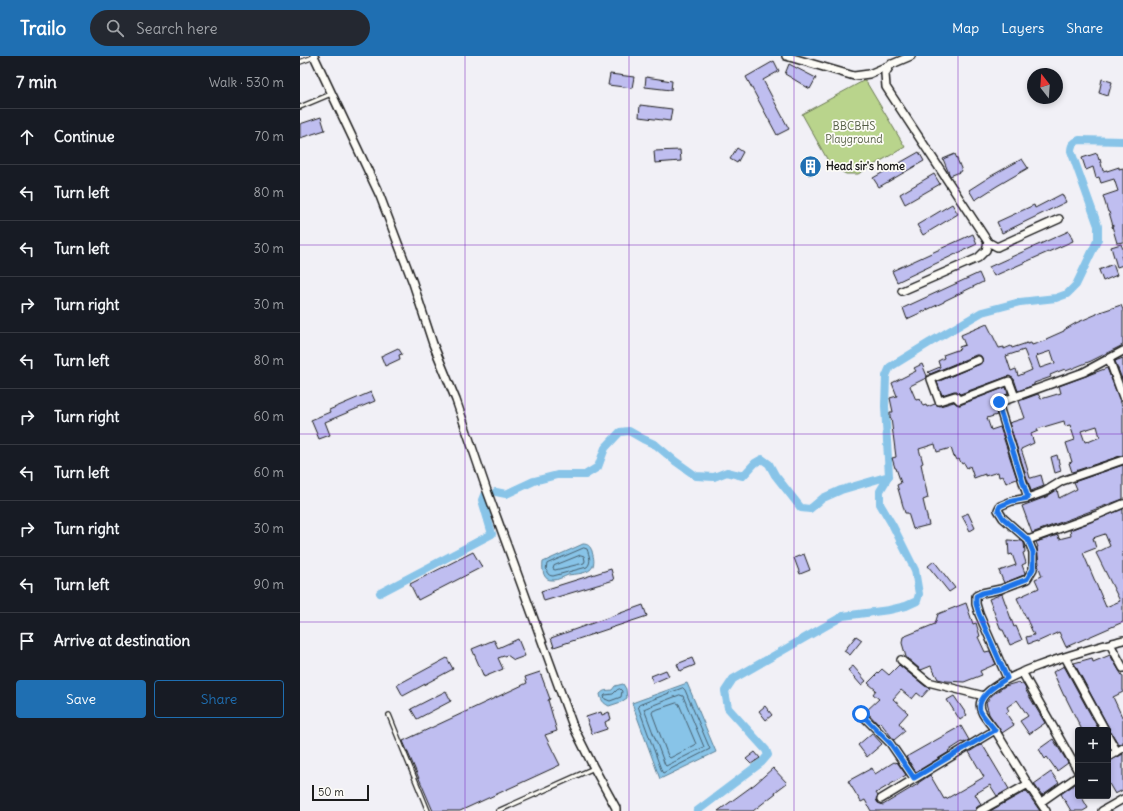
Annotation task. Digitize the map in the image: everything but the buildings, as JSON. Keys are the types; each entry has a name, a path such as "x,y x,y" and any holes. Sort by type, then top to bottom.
{"street":[{"path":"314,56 380,196 456,400 486,488 573,726 616,808 616,811"},
{"path":"786,56 854,76 869,74 911,56"},
{"path":"891,64 885,74 886,87 988,242 997,247 1059,219"},
{"path":"902,291 978,258 986,250 988,242"},
{"path":"1028,498 998,404 999,402 1084,372 1123,351"},
{"path":"1109,359 1123,397"},
{"path":"978,360 931,379 940,401 955,396 959,400 1009,382 1015,397"},
{"path":"1007,678 979,614 976,604 976,596 982,593 1001,589 1027,579 1033,569 1033,552 1028,540 1003,518 998,510 1000,506 1012,501 1028,498 1044,492 1062,482 1123,460"},
{"path":"1028,540 1097,516 1123,504"},
{"path":"1046,811 995,730 980,710 980,701 993,687 1007,678 1065,656 1123,640"},
{"path":"1110,644 1123,668"},
{"path":"1065,656 1103,727"},
{"path":"901,660 928,682 984,696"},
{"path":"1022,672 1075,766"},
{"path":"861,714 890,743 914,778"},
{"path":"881,798 995,730"},
{"path":"1111,740 1120,750 1111,756"},
{"path":"1041,802 1075,778"},
{"path":"980,811 1028,784"},
{"path":"1102,811 1123,799"}],"lane":[{"path":"300,62 314,56"},
{"path":"300,107 331,94"},
{"path":"389,715 428,811"},
{"path":"498,811 594,768"}],"green space":[{"name":"BBCBHS Playground","path":"865,80 905,147 858,174 846,174 831,166 802,114"}],"water":[{"path":"583,544 589,546 594,558 593,566 589,571 568,575 555,580 550,580 545,577 543,562"},
{"path":"687,683 716,752 660,779 632,703"},
{"path":"623,684 626,689 627,698 621,702 609,706 602,700 600,694 604,691 612,690 615,686"}],"waterway":[{"path":"496,492 506,494 534,481 557,475 585,475 598,467 605,448 620,432 629,431 656,445 696,476 714,477 727,472 743,476 755,463 762,459 769,464 775,475 801,508 810,509 823,498 841,490 889,476 885,406 886,376 890,367 982,312 1020,302 1056,298 1067,294 1076,285 1098,239 1098,226 1071,151 1072,146 1079,140 1123,141"},
{"path":"697,811 762,762 768,755 766,750 728,708 725,691 733,679 843,616 889,610 906,606 917,601 919,594 915,570 880,504 880,491 889,476"},
{"path":"380,593 492,534 482,500 484,495"}],"place":[{"name":"Head sir's home","path":"810,166"}],"route":[{"path":"861,714 890,743 914,778 995,730 980,710 980,701 993,687 1007,678 979,614 976,604 976,596 982,593 1001,589 1027,579 1033,569 1033,552 1028,540 1003,518 998,510 1000,506 1012,501 1028,498 998,404 999,402"}]}
